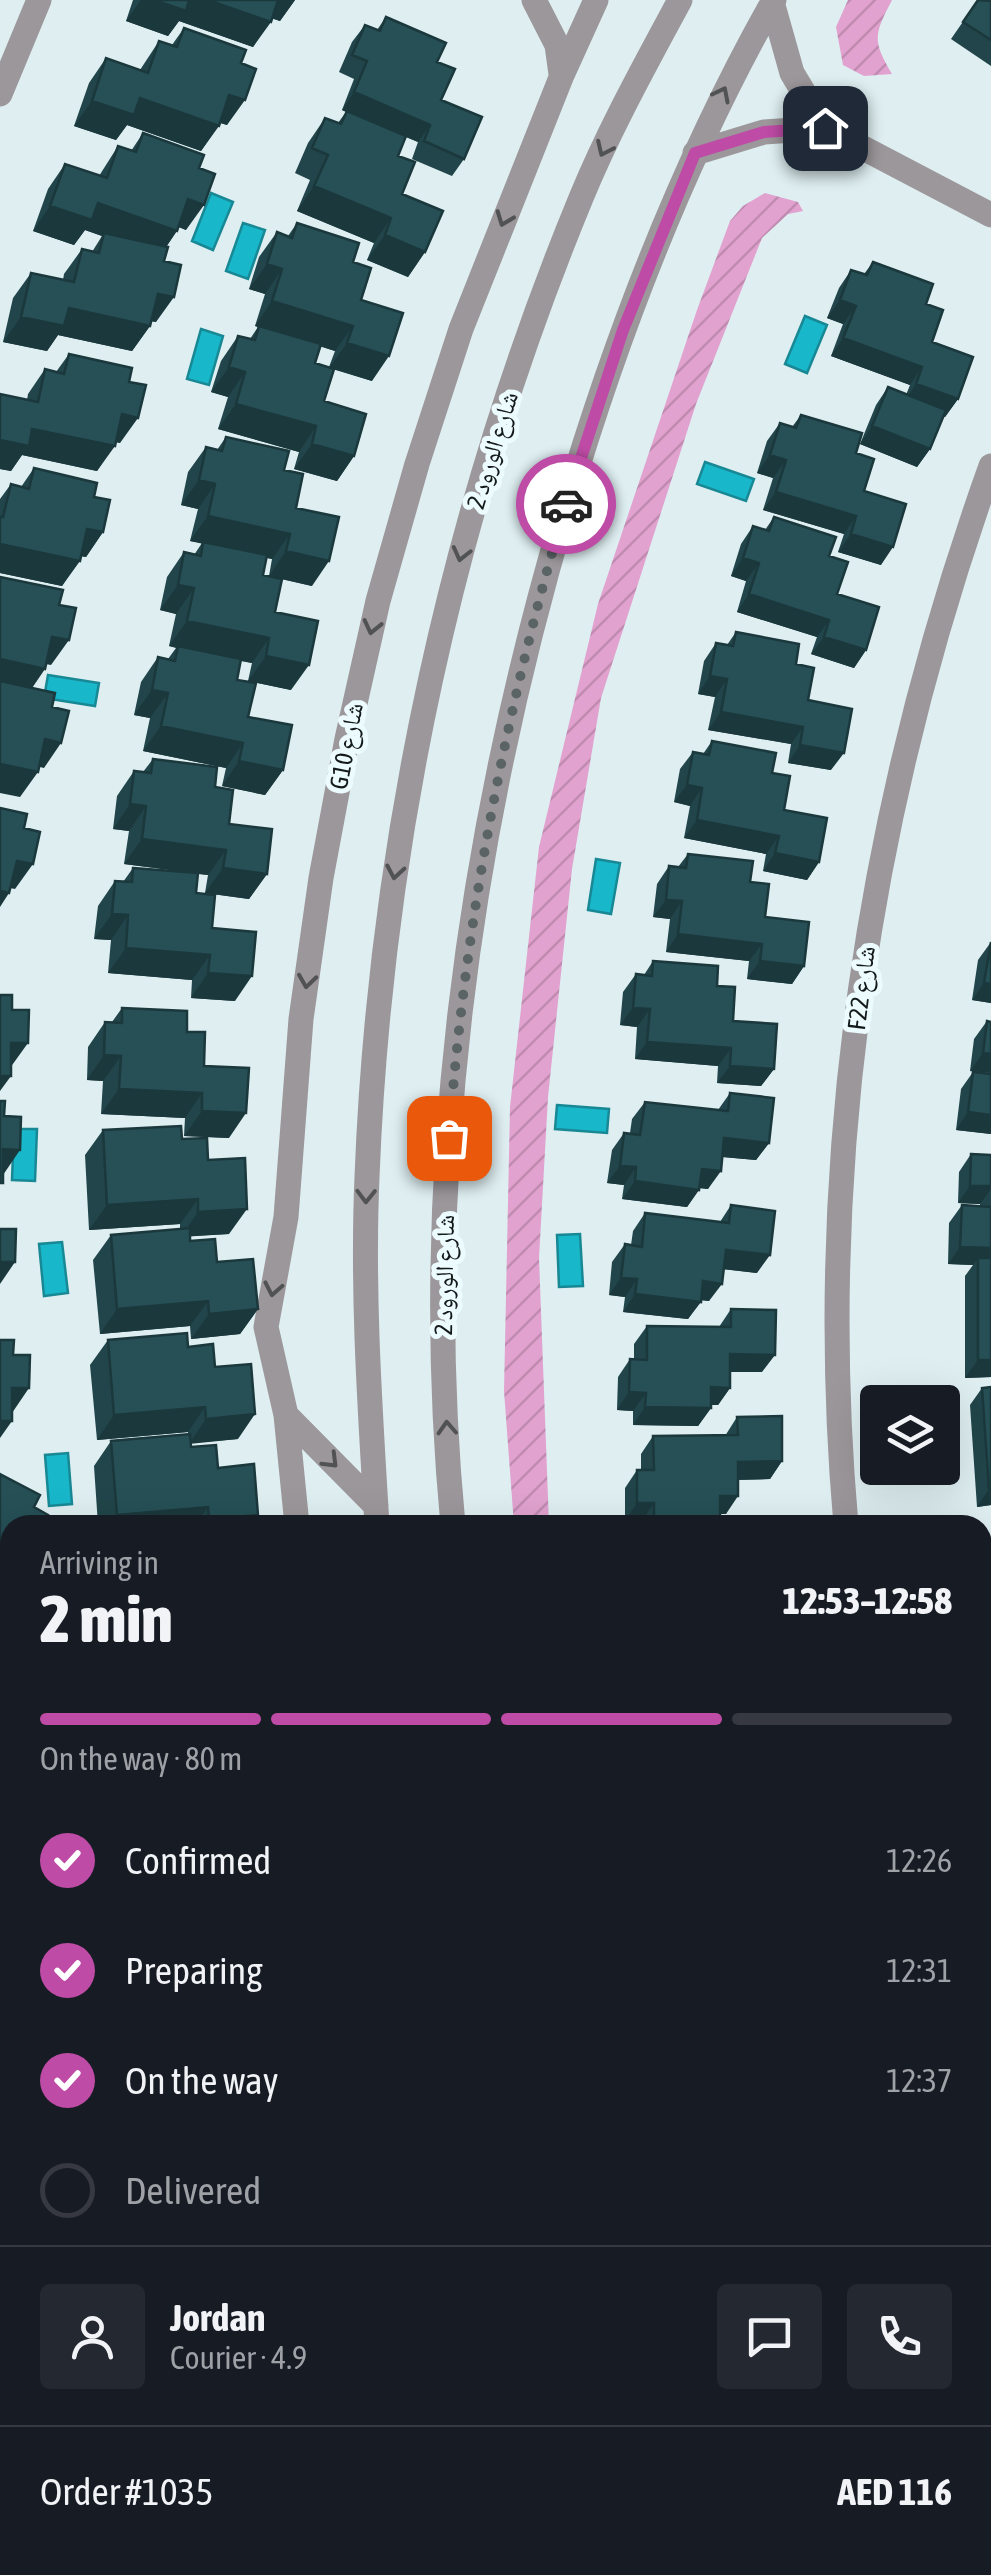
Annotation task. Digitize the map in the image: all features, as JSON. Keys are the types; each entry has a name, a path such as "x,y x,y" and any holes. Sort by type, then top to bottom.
{"street":[{"path":"0,94 39,0"},
{"path":"534,0 557,44 562,76"},
{"name":"G10 شارع","path":"296,1515 286,1416 266,1327 286,1217 304,1001 321,878 347,738 378,600 422,447 468,312 596,0"},
{"name":"شارع الورود 2","path":"377,1515 365,1293 370,1102 390,902 418,740 470,520 540,303 582,195 680,0"},
{"path":"773,1 792,73 825,128 991,215"},
{"name":"شارع الورود 2","path":"452,1515 443,1345 444,1206 464,977 490,816 528,640 582,450 623,330 695,153 729,80 773,1"},
{"path":"695,153 764,132 825,128"},
{"name":"F22 شارع","path":"845,1515 836,1378 836,1286 842,1175 863,972 887,824 908,734 943,608 991,466"},
{"path":"286,1416 377,1515"}],"shaded area":[{"path":"848,0 892,0 882,22 878,45 892,74 864,76 843,65 836,27"},
{"path":"765,193 798,202 803,211 788,214 762,238 696,404 601,698 572,869 548,1097 539,1258 549,1515 513,1515 504,1391 510,1107 539,847 598,604 697,310 730,221 743,206"}],"water":[{"path":"211,193 233,202 213,250 192,241"},
{"path":"243,223 265,230 248,279 226,271"},
{"path":"805,316 827,325 807,373 785,364"},
{"path":"201,329 223,336 209,385 187,379"},
{"path":"705,462 754,479 746,501 697,484"},
{"path":"48,675 99,683 95,706 44,698"},
{"path":"596,859 620,863 611,914 588,910"},
{"path":"557,1105 609,1109 607,1133 555,1129"},
{"path":"14,1129 37,1129 35,1181 12,1180"},
{"path":"580,1234 583,1286 559,1287 557,1235"},
{"path":"62,1242 68,1293 44,1296 39,1244"},
{"path":"68,1453 72,1504 49,1506 45,1455"}],"building":[{"path":"154,0 189,0 186,11"},
{"path":"208,0 278,0 271,22"},
{"path":"978,0 991,1 991,40 963,22"},
{"path":"386,17 446,43 437,62 455,69 441,100 482,117 464,159 424,141 430,125 354,92 367,61 352,55 365,25 380,31"},
{"path":"184,28 246,50 241,63 256,69 245,100 229,95 219,126 140,98 134,115 92,101 106,58 148,73 159,41 177,47"},
{"path":"347,111 406,136 398,156 415,162 402,194 443,211 425,252 385,235 391,218 314,186 328,155 312,148 325,118 341,124"},
{"path":"143,133 204,155 199,168 215,174 204,205 188,199 177,231 98,203 92,220 50,206 65,164 107,178 118,146 136,152"},
{"path":"297,223 359,243 353,262 371,268 361,300 403,313 389,356 347,343 353,326 272,301 282,269 267,264 277,232 292,238"},
{"path":"104,233 168,247 164,261 181,265 174,297 158,294 150,326 69,308 64,326 21,317 31,273 74,282 82,249 99,253"},
{"path":"873,262 933,284 926,304 943,310 932,342 973,357 958,399 916,384 922,367 843,338 856,306 840,300 851,270 867,275"},
{"path":"259,326 321,344 315,363 334,369 324,401 366,414 354,456 312,444 316,426 236,404 245,372 229,367 238,336 255,340"},
{"path":"69,354 132,368 129,382 146,385 138,418 122,414 115,446 32,429 29,446 0,440 0,394 38,402 45,369 64,374"},
{"path":"888,387 946,410 930,449 872,426"},
{"path":"801,415 862,433 856,453 874,459 864,491 906,504 893,547 851,534 856,516 776,492 786,460 770,455 780,423 796,428"},
{"path":"226,437 289,451 284,470 303,474 296,508 339,517 329,561 286,551 290,534 208,516 215,484 199,480 206,447 222,451"},
{"path":"34,468 97,483 94,497 110,500 103,532 87,529 80,561 0,544 0,517 11,484 29,489"},
{"path":"774,517 836,537 829,556 848,562 837,594 879,607 866,650 824,637 829,620 749,594 759,563 743,558 753,526 769,531"},
{"path":"203,542 267,555 263,575 282,579 275,612 318,621 309,665 266,656 269,638 187,621 194,588 178,585 184,552 201,556"},
{"path":"0,577 63,590 59,605 76,608 69,640 52,637 45,669 0,659"},
{"path":"736,632 799,644 796,664 814,668 808,700 852,709 844,753 800,745 803,727 721,712 727,679 710,676 716,643 733,646"},
{"path":"178,646 241,659 237,680 256,683 248,717 292,725 283,770 239,761 243,743 161,726 168,693 152,690 158,657 175,661"},
{"path":"0,681 55,693 52,707 69,711 61,743 45,739 38,772 0,764"},
{"path":"712,741 776,753 772,773 790,776 784,810 827,818 819,862 775,853 779,836 697,820 702,788 687,785 693,752 709,755"},
{"path":"153,759 217,767 215,787 233,790 229,824 272,829 267,874 223,868 226,850 142,839 146,806 130,804 134,771 151,773"},
{"path":"0,808 27,814 24,828 40,832 33,864 17,861 9,893 0,891"},
{"path":"688,854 753,861 750,882 769,884 765,917 809,922 804,966 760,961 762,944 678,934 682,901 666,900 669,866 686,868"},
{"path":"133,868 198,873 196,893 215,895 212,928 256,932 252,976 208,973 210,955 126,948 128,915 112,914 115,881 132,882"},
{"path":"991,942 991,984 984,983"},
{"path":"653,961 718,966 717,986 735,987 733,1021 777,1024 774,1069 730,1066 731,1048 647,1042 650,1009 633,1008 636,974 652,976"},
{"path":"0,995 12,995 12,1010 29,1010 28,1043 11,1043 11,1076 0,1076"},
{"path":"122,1008 187,1011 187,1032 205,1032 204,1066 249,1068 246,1113 202,1111 202,1093 119,1089 121,1056 104,1055 105,1022 122,1023"},
{"path":"987,1021 991,1022 991,1054 983,1053"},
{"path":"973,1072 991,1074 991,1115 968,1112"},
{"path":"730,1093 774,1098 769,1143 724,1138 721,1171 702,1169 699,1190 635,1181 636,1167 620,1166 624,1133 640,1135 645,1102 728,1111"},
{"path":"0,1101 5,1101 4,1116 21,1117 20,1150 3,1149 3,1183 0,1183"},
{"path":"181,1126 182,1139 207,1138 208,1160 245,1158 247,1209 198,1212 198,1199 107,1205 103,1130"},
{"path":"971,1154 991,1155 991,1186 970,1186"},
{"path":"731,1205 775,1211 770,1255 726,1250 722,1284 703,1281 701,1302 635,1294 637,1279 621,1278 625,1244 642,1247 645,1213 729,1223"},
{"path":"962,1205 991,1207 991,1248 960,1247"},
{"path":"190,1228 190,1241 215,1239 217,1262 253,1259 258,1309 209,1314 208,1301 117,1309 111,1235"},
{"path":"0,1229 16,1229 15,1262 0,1262"},
{"path":"978,1258 991,1258 991,1360 978,1360"},
{"path":"731,1309 776,1310 775,1355 730,1354 730,1388 711,1387 711,1408 645,1407 646,1393 629,1392 630,1359 647,1360 647,1326 731,1327"},
{"path":"187,1333 188,1347 213,1344 215,1367 251,1364 255,1414 206,1419 205,1407 114,1415 108,1340"},
{"path":"0,1340 14,1340 13,1355 30,1355 29,1388 12,1388 12,1421 0,1421"},
{"path":"991,1387 991,1489 989,1489 982,1388"},
{"path":"782,1416 782,1461 738,1462 738,1496 720,1496 720,1515 654,1515 654,1503 637,1503 637,1470 654,1470 653,1436 738,1435 737,1417"},
{"path":"190,1434 191,1447 216,1445 218,1468 254,1464 258,1515 209,1515 208,1507 117,1515 111,1441"},
{"path":"0,1474 40,1495 34,1507 48,1515 0,1515"}],"way so far":[{"path":"449,1138 468,940 490,816 516,692 566,504"}],"route":[{"path":"566,504 623,330 695,153 764,132 825,128"}]}
